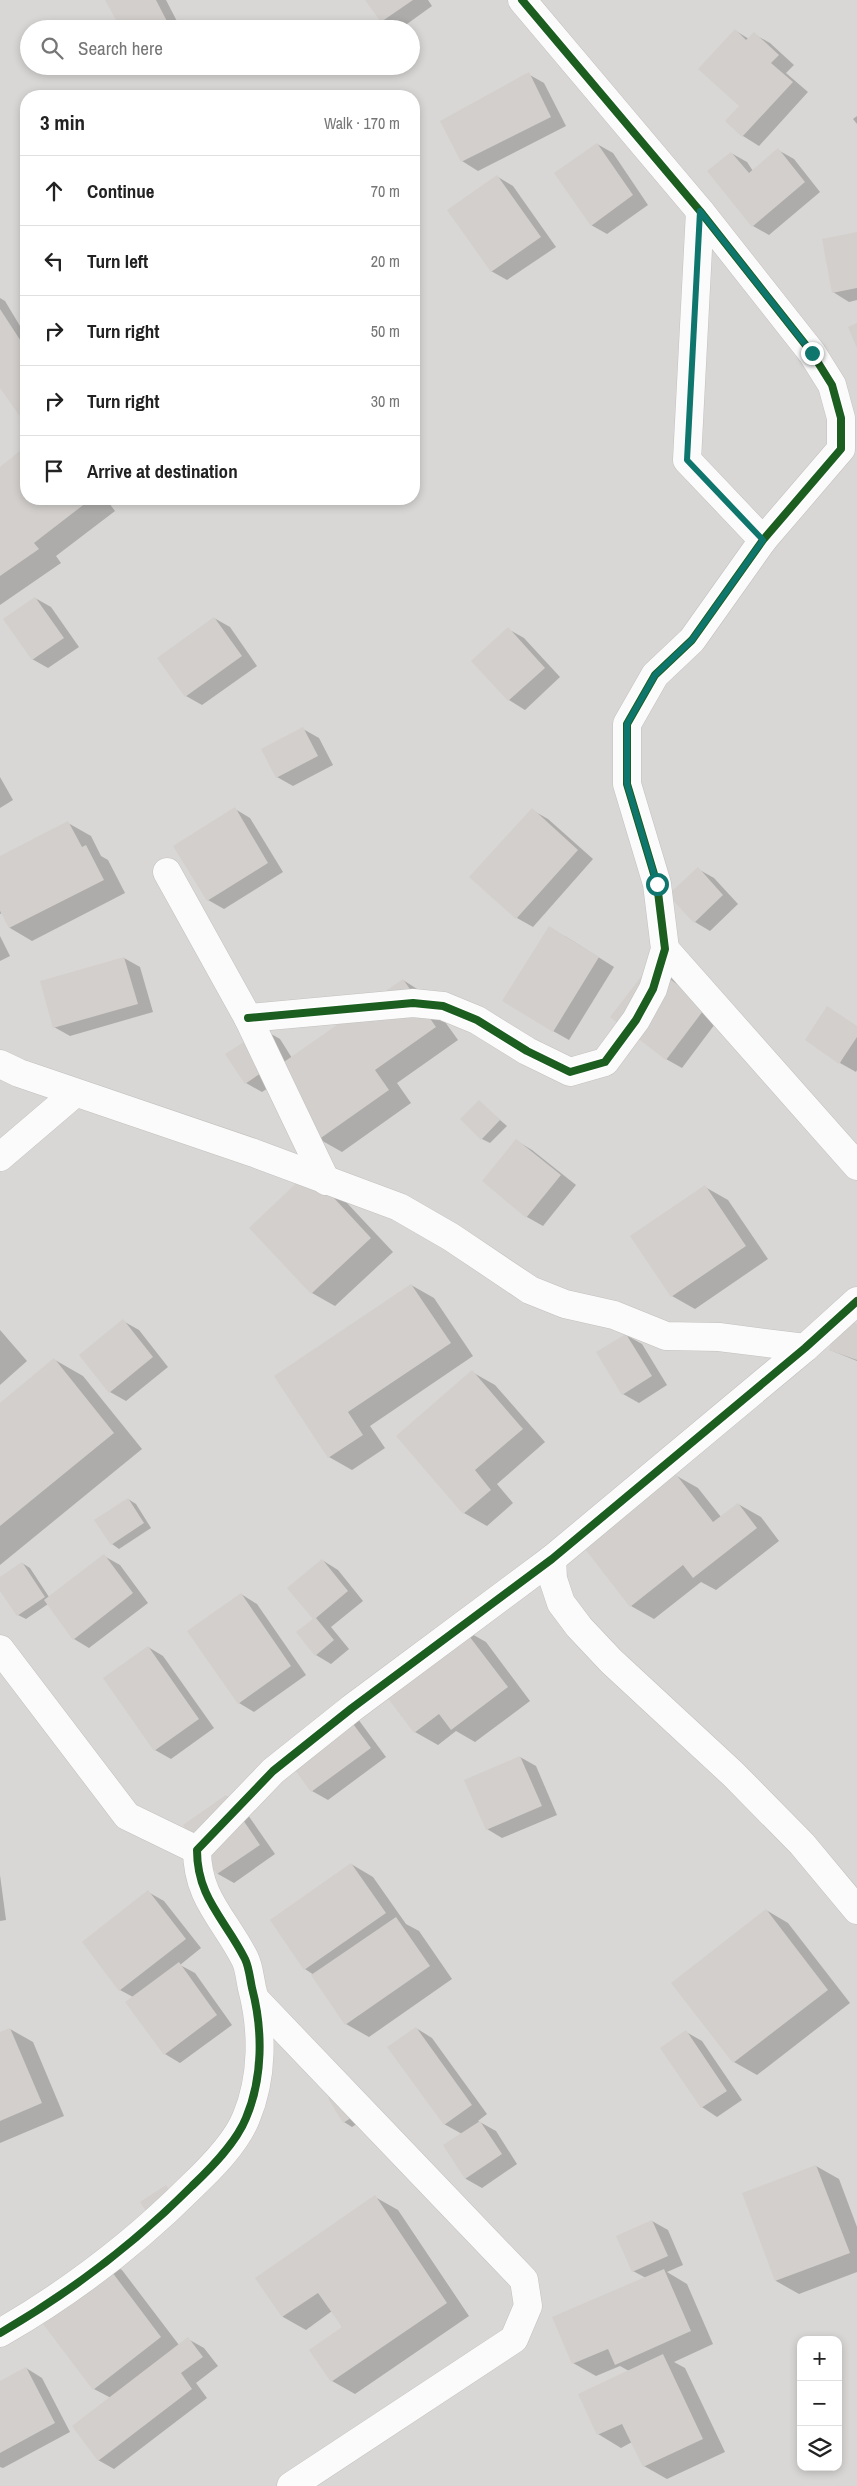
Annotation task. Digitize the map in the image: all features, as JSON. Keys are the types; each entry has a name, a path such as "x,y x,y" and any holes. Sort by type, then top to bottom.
{"street":[{"path":"248,1018 413,1003 443,1006 478,1020 527,1051 570,1072 605,1062 636,1020 653,990 665,949 657,884 627,784 627,724 655,675 692,640 763,540 849,457 832,385 812,353 700,211 522,0"},
{"path":"700,211 687,460 763,540"},
{"path":"167,872 248,1018 326,1181"},
{"path":"665,949 857,1166"},
{"path":"0,1064 75,1093 254,1153 399,1207 451,1237 530,1290 565,1304 614,1315 666,1336 719,1337 805,1348"},
{"path":"0,1157 75,1093"},
{"path":"0,2333 41,2310 100,2268 159,2219 216,2163 245,2120 256,2091 260,2053 256,2000 245,1960 204,1891 197,1870 197,1850 273,1771 352,1708 552,1559 805,1348 857,1301"},
{"path":"552,1559 552,1578 560,1603 579,1627 611,1660 740,1781 802,1844 857,1910"},
{"path":"0,1648 127,1816 197,1850"},
{"path":"256,2000 524,2280 528,2306 514,2339 291,2486"}],"shaded area":[{"path":"0,0 857,0 857,2486 0,2486"}],"building":[{"path":"105,0 156,0 166,20 116,20"},
{"path":"365,0 413,0 384,20 380,20"},
{"path":"735,29 746,40 754,32 779,55 771,63 793,82 742,137 725,121 739,106 698,69"},
{"path":"529,72 551,117 461,162 440,121"},
{"path":"597,143 633,195 591,226 554,173"},
{"path":"778,148 805,182 752,227 707,171 731,152 749,173"},
{"path":"497,175 541,237 491,272 447,210"},
{"path":"857,232 857,288 832,293 822,239"},
{"path":"0,309 20,340 20,416 0,388"},
{"path":"857,323 857,348 848,327"},
{"path":"20,451 20,505 83,505 34,543 39,549 0,576 0,467"},
{"path":"35,597 64,638 32,660 3,619"},
{"path":"214,617 242,656 185,697 157,658"},
{"path":"508,627 545,668 508,701 471,661"},
{"path":"303,727 318,756 276,778 261,749"},
{"path":"235,807 268,863 207,901 173,846"},
{"path":"532,808 578,850 516,919 469,877"},
{"path":"68,821 82,847 86,845 104,880 9,928 0,911 0,856"},
{"path":"698,867 723,895 694,923 668,895"},
{"path":"549,926 599,957 553,1032 502,1001"},
{"path":"124,957 138,1004 53,1028 40,981"},
{"path":"651,964 706,1007 666,1060 610,1017"},
{"path":"403,979 436,1027 375,1070 389,1090 318,1140 271,1071"},
{"path":"827,1006 857,1026 857,1037 839,1064 805,1040"},
{"path":"264,1029 283,1058 245,1084 225,1054"},
{"path":"479,1100 500,1120 481,1140 460,1119"},
{"path":"516,1139 561,1175 526,1218 482,1181"},
{"path":"309,1171 371,1238 311,1294 249,1228"},
{"path":"705,1185 746,1246 671,1297 630,1236"},
{"path":"411,1284 451,1343 348,1412 363,1435 328,1458 274,1376"},
{"path":"840,1317 857,1324 857,1360 829,1350"},
{"path":"123,1319 153,1357 109,1393 79,1355"},
{"path":"626,1334 652,1376 622,1395 596,1352"},
{"path":"54,1358 114,1433 0,1526 0,1403"},
{"path":"472,1370 523,1429 475,1470 491,1490 463,1514 396,1436"},
{"path":"675,1473 713,1522 738,1503 757,1528 693,1578 683,1565 630,1607 582,1545"},
{"path":"128,1498 144,1523 111,1545 94,1520"},
{"path":"104,1554 133,1593 73,1640 44,1600"},
{"path":"322,1559 348,1591 316,1618 334,1640 315,1656 296,1632 313,1619 287,1588"},
{"path":"22,1562 45,1597 17,1616 0,1591 0,1577"},
{"path":"241,1593 291,1666 238,1704 187,1631"},
{"path":"463,1628 508,1687 451,1730 439,1714 414,1733 381,1689"},
{"path":"148,1646 199,1719 154,1751 103,1678"},
{"path":"339,1705 371,1748 311,1792 280,1749"},
{"path":"520,1756 542,1806 486,1830 464,1780"},
{"path":"226,1795 260,1845 217,1874 183,1825"},
{"path":"351,1863 386,1913 304,1970 270,1920"},
{"path":"148,1890 186,1939 119,1991 82,1942"},
{"path":"766,1909 828,1990 733,2063 671,1983"},
{"path":"396,1917 430,1966 345,2025 311,1975"},
{"path":"179,1962 217,2015 164,2055 125,2002"},
{"path":"416,2027 472,2105 444,2125 387,2047"},
{"path":"10,2028 42,2103 0,2121 0,2032"},
{"path":"686,2030 727,2091 701,2108 660,2048"},
{"path":"347,2086 362,2111 343,2123 328,2098"},
{"path":"480,2121 502,2154 465,2179 443,2145"},
{"path":"816,2165 850,2253 775,2281 742,2193"},
{"path":"166,2185 180,2207 154,2223 140,2202"},
{"path":"375,2195 447,2303 331,2382 309,2350 342,2327 318,2293 282,2317 255,2278"},
{"path":"652,2220 668,2256 632,2272 616,2236"},
{"path":"100,2256 161,2337 93,2390 31,2308"},
{"path":"664,2269 691,2331 615,2365 608,2349 572,2364 552,2317"},
{"path":"188,2337 203,2357 181,2373 192,2389 98,2461 72,2426"},
{"path":"663,2354 703,2439 643,2467 622,2424 597,2435 578,2394"},
{"path":"26,2367 55,2423 0,2453 0,2381"}],"cycle path":[{"path":"248,1018 413,1003 443,1006 477,1020 527,1051 570,1072 605,1062 636,1020 653,989 665,949 657,884 627,784 627,724 655,675 692,640 763,540 841,449 841,418 832,385 812,353 700,211 522,0"},
{"path":"0,2333 77,2284 148,2228 215,2163 230,2146 246,2118 256,2087 260,2054 256,2004 245,1959 213,1908 202,1882 198,1867 197,1850 273,1771 352,1708 552,1559 805,1348 857,1301"}],"route":[{"path":"657,884 627,784 627,724 655,675 692,640 728,592 763,540 687,460 700,211 812,353"}]}
